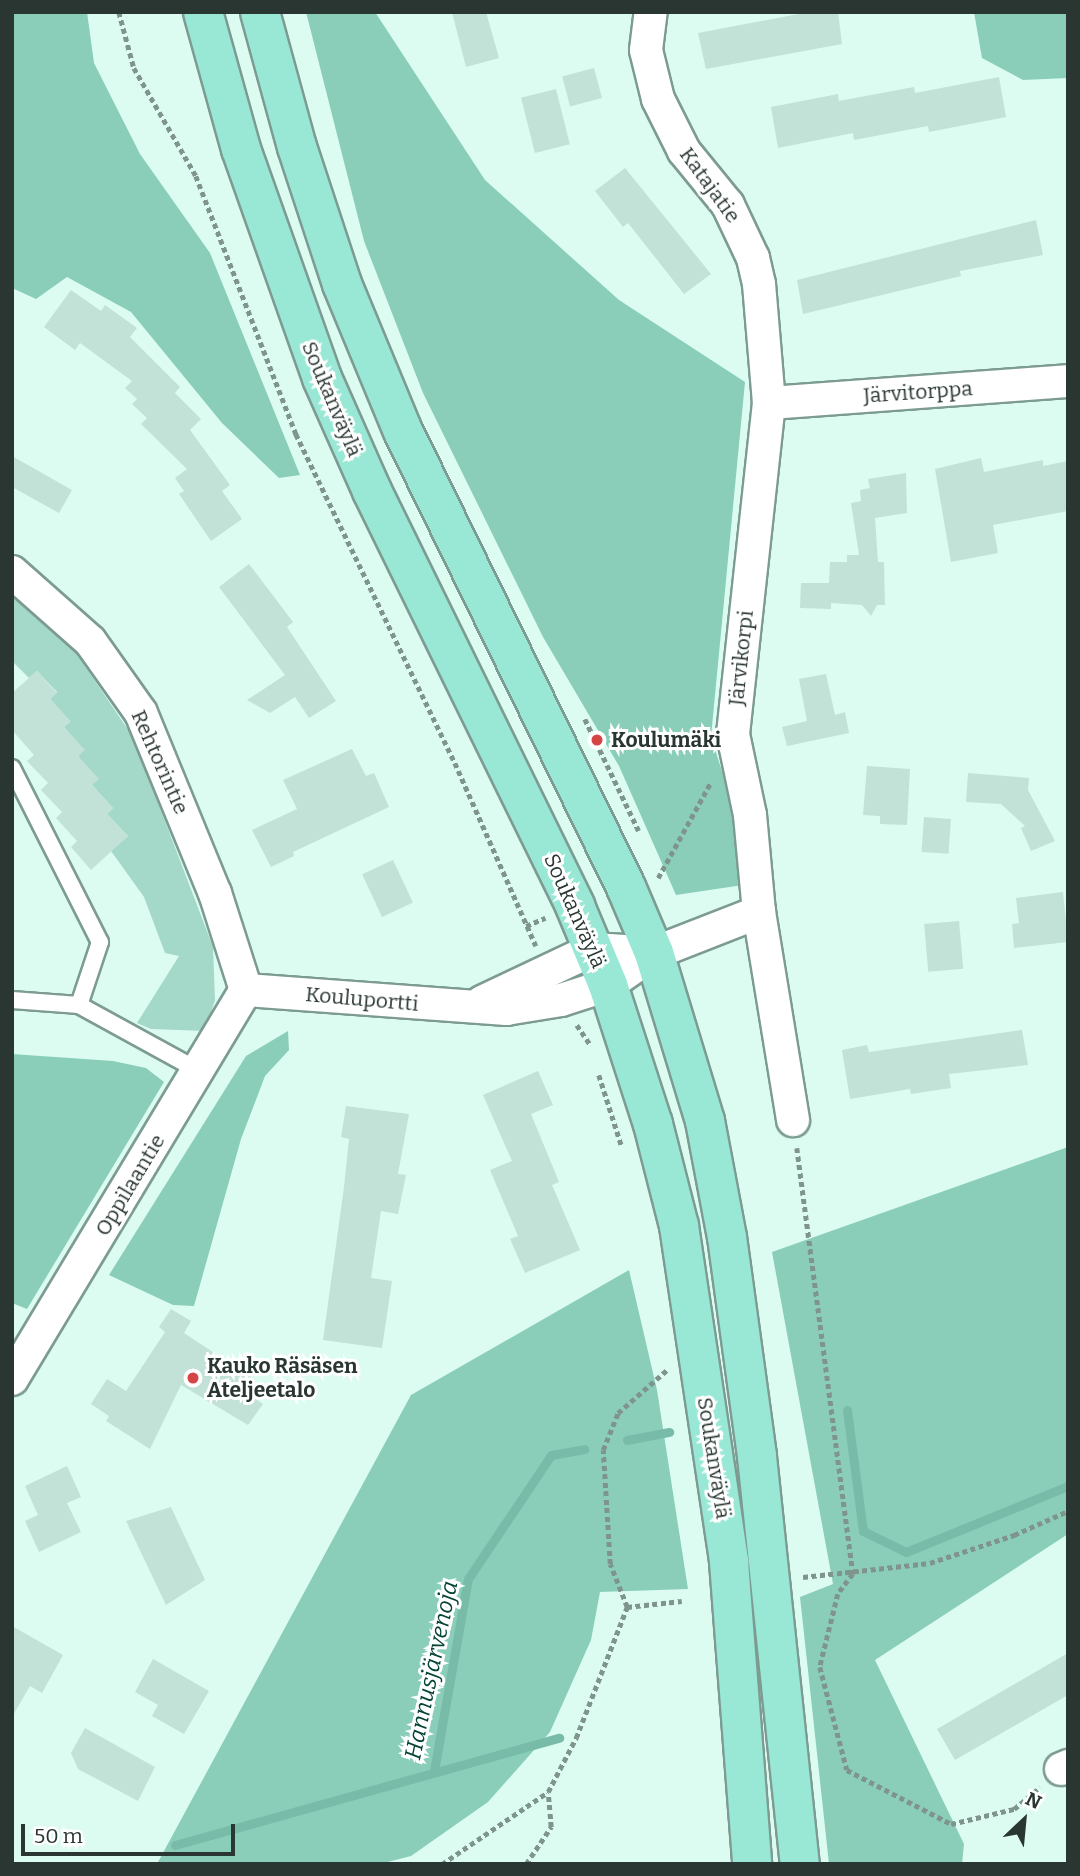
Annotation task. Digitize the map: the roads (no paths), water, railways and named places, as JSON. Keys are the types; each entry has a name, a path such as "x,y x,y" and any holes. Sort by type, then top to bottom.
{"main road":[{"name":"Soukanväylä","path":"203,12 242,149 322,378 372,491 482,708 594,949 653,1124 679,1226 730,1562 752,1864"},
{"name":"Soukanväylä","path":"260,12 297,147 352,308 404,431 567,759 654,953 705,1121 727,1237 757,1457 800,1864"}],"street":[{"name":"Katajatie","path":"651,12 646,50 658,99 684,150 729,205 753,258 769,403"},
{"name":"Järvitorppa","path":"769,403 1068,381"},
{"name":"Järvikorpi","path":"769,403 733,734 750,815 759,912 793,1120"},
{"name":"Rehtorintie","path":"12,572 90,641 141,713 215,893 246,990"},
{"path":"477,1005 539,957 594,949 654,953 759,912"},
{"name":"Kouluportti","path":"246,990 506,1009 561,1000 608,985 654,953"},
{"name":"Oppilaantie","path":"12,1378 200,1071 246,990"}],"lane":[{"path":"12,768 100,942 79,1005"},
{"path":"12,1000 79,1005 200,1071"}],"waterway":[{"name":"Hannusjärvenoja","path":"847,1410 863,1531 906,1552 1068,1486"},
{"name":"Hannusjärvenoja","path":"627,1440 669,1432"},
{"name":"Hannusjärvenoja","path":"434,1771 468,1579 551,1455 584,1449"},
{"name":"Hannusjärvenoja","path":"175,1845 559,1738"}],"place":[{"name":"Koulumäki","path":"597,740"},
{"name":"Kauko Räsäsen Ateljeetalo","path":"193,1378"}]}
